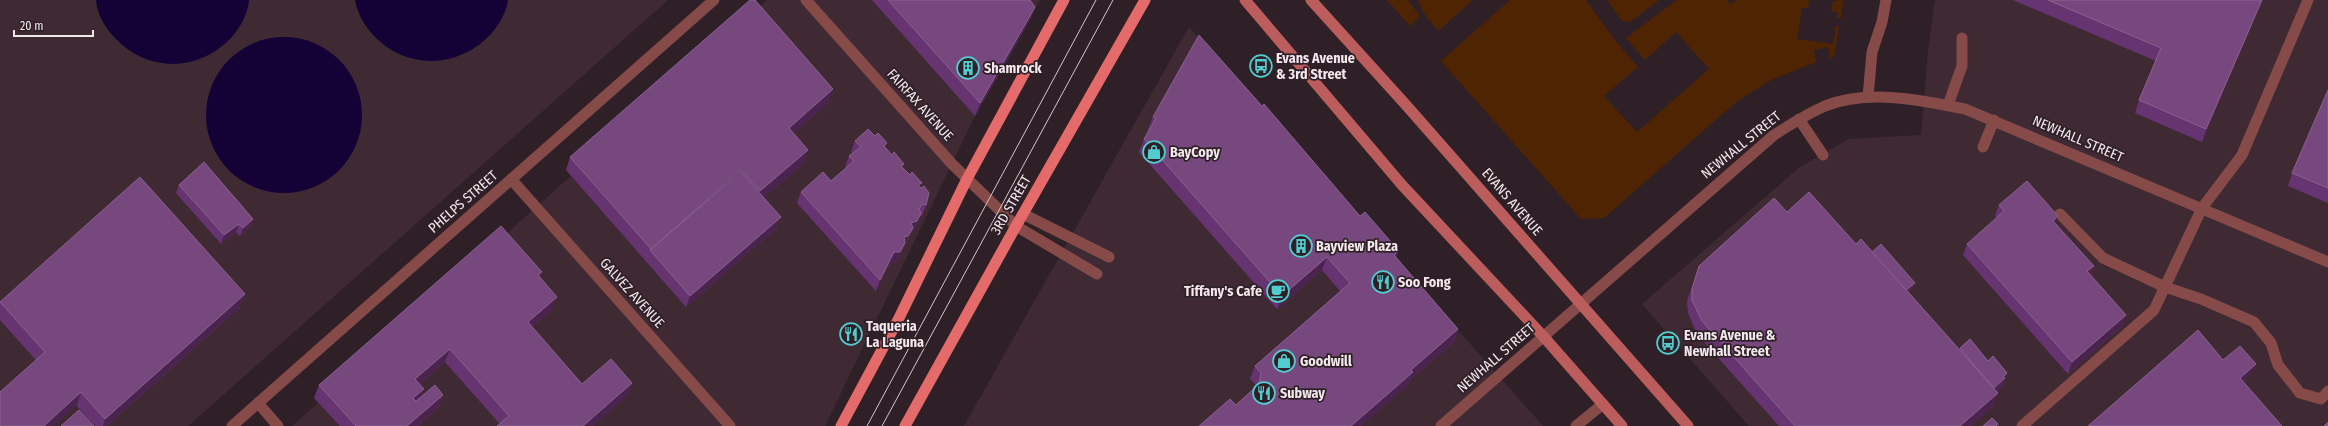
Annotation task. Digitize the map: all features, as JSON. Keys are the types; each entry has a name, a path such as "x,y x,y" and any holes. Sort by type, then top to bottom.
{"main road":[{"path":"841,426 899,318 967,179 1064,0"},
{"name":"3RD STREET","path":"905,426 1016,226 1145,0"},
{"path":"1245,0 1402,185 1543,336 1622,426"},
{"name":"EVANS AVENUE","path":"1311,0 1581,302 1688,426"}],"street":[{"name":"PHELPS STREET","path":"232,426 714,0"},
{"name":"FAIRFAX AVENUE","path":"806,0 967,179 1016,226 1098,274"},
{"path":"1868,97 1872,52 1882,22 1886,0"},
{"path":"2022,426 2154,310 2202,208 2242,154 2308,0"},
{"path":"1948,105 1962,66 1962,38"},
{"name":"NEWHALL STREET","path":"1441,426 1748,155 1799,119 1827,106 1868,97 1928,101 1965,109 2328,262"},
{"path":"1799,119 1823,155"},
{"path":"1983,147 1994,120"},
{"name":"GALVEZ AVENUE","path":"511,179 730,426"},
{"path":"1023,214 1109,258"},
{"path":"2060,214 2103,258 2165,287 2201,299 2254,322 2271,343 2278,365 2300,393 2321,399 2328,390"},
{"path":"258,403 278,426"},
{"path":"1576,426 1603,404"}],"shaded area":[{"path":"0,0 668,0 188,426 0,426"},
{"path":"96,0 249,0 245,16 237,30 231,38 218,49 204,57 189,62 173,64 142,58 128,49 108,30 100,16"},
{"path":"355,0 508,0 506,9 499,23 490,35 477,46 463,54 447,59 432,61 400,55 386,46 373,35 364,23 359,14"},
{"path":"767,0 1040,0 975,116 825,426 292,426"},
{"path":"1387,0 1408,0 1420,16 1410,26"},
{"path":"1418,0 1473,0 1438,31 1423,12"},
{"path":"1510,0 1586,0 1614,39 1638,67 1604,96 1637,132 1709,69 1676,32 1645,60 1626,38 1677,0 1728,0 1730,5 1737,0 1809,0 1808,8 1802,8 1797,39 1833,44 1836,26 1839,26 1834,57 1830,58 1828,47 1814,50 1816,62 1771,80 1735,103 1604,218 1581,219 1441,61"},
{"path":"1607,0 1659,0 1630,22 1622,21"},
{"path":"1843,0 1841,18 1837,18 1838,12 1831,11 1833,1"},
{"path":"1935,0 2328,0 2328,426 1749,426 1642,304 1800,167 1849,139 1921,135 1928,51"},
{"path":"1189,27 1543,426 964,426"},
{"path":"284,37 314,43 327,50 339,60 349,72 356,85 362,115 356,145 349,158 339,170 327,180 314,187 284,193 254,187 241,180 229,170 219,158 212,145 206,115 212,85 219,72 229,60 241,50 254,43"}],"building":[{"path":"750,0 755,0 833,89 789,128 808,150 760,191 741,170 651,249 570,157"},
{"name":"Shamrock","path":"888,0 1030,0 1035,7 980,103"},
{"path":"2048,0 2262,0 2206,129 2139,100 2161,48"},
{"name":"Bayview Plaza","path":"1199,35 1262,106 1264,104 1360,216 1365,212 1399,251 1394,255 1458,329 1411,370 1413,372 1351,426 1199,426 1230,399 1236,405 1259,384 1261,373 1255,366 1350,283 1327,257 1282,296 1144,139 1156,118 1153,117"},
{"path":"2328,90 2328,188 2292,173"},
{"path":"868,129 875,136 878,133 887,143 884,146 892,155 894,152 904,164 901,166 910,175 912,172 922,183 918,185 921,188 924,186 929,193 926,205 922,204 919,209 921,213 917,221 911,223 913,228 908,236 904,237 905,243 900,252 894,252 880,280 801,192 823,172 831,181 854,161 849,156 861,147 855,141"},
{"path":"204,162 253,219 243,228 239,224 224,235 179,185"},
{"path":"741,172 781,217 690,296 650,250"},
{"path":"140,177 245,294 105,419 81,392 44,426 0,426 0,392 45,352 0,302"},
{"path":"2027,181 2058,216 2053,221 2094,266 2087,271 2126,315 2072,362 1967,244 2004,211 1999,205"},
{"path":"1809,192 1856,244 1861,239 1998,393 1960,426 1795,426 1702,321 1692,300 1692,289 1699,266 1774,198 1787,212"},
{"path":"501,226 542,272 538,275 557,297 528,322 582,384 611,359 632,383 583,426 497,426 509,416 450,349 415,379 424,389 413,398 416,401 435,385 443,395 407,426 356,426 319,385"},
{"path":"1881,244 1915,283 1906,290 1872,252"},
{"path":"2198,330 2223,360 2240,346 2256,364 2240,378 2282,426 2088,426"},
{"path":"1970,339 1988,361 1993,356 2007,373 2003,377 2005,378 1994,388 1960,348"},
{"path":"79,410 94,426 61,426"},
{"path":"1992,418 1998,424 1996,426 1983,426"}],"tram line":[{"path":"867,426 1096,0"},
{"path":"882,426 1113,0"}],"place":[{"name":"Evans Avenue & 3rd Street","path":"1261,66"},
{"name":"Shamrock","path":"968,68"},
{"name":"BayCopy","path":"1154,152"},
{"name":"Bayview Plaza","path":"1301,246"},
{"name":"Soo Fong","path":"1383,282"},
{"name":"Tiffany's Cafe","path":"1278,291"},
{"name":"Taqueria La Laguna","path":"851,334"},
{"name":"Evans Avenue & Newhall Street","path":"1668,343"},
{"name":"Goodwill","path":"1284,361"},
{"name":"Subway","path":"1264,393"}]}
